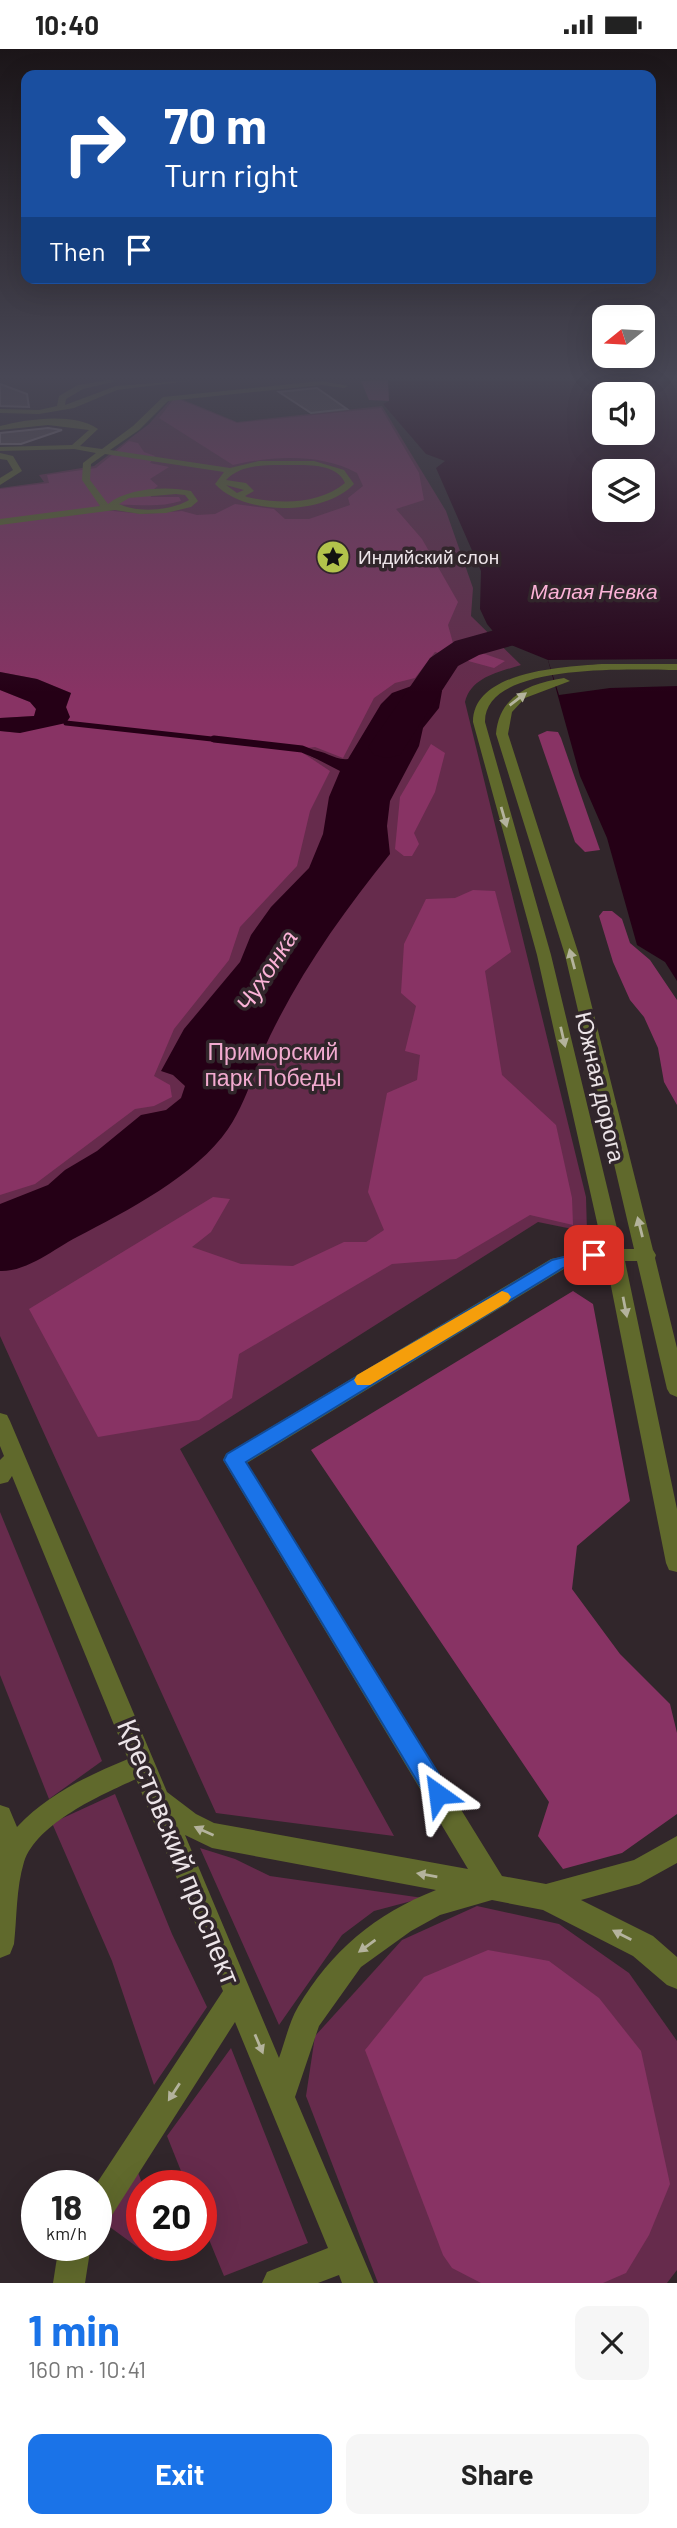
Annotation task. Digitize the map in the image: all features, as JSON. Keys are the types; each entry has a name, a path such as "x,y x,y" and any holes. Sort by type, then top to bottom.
{"street":[{"path":"90,484 110,507"},
{"path":"222,487 236,497 295,503 333,497 351,484"},
{"path":"110,507 113,501 127,496 176,491 201,494 222,487 243,485 250,491 236,497"},
{"path":"0,522 110,507 135,512 182,507 192,503 201,494"},
{"path":"553,677 677,667"},
{"path":"553,677 677,676"},
{"name":"Южная дорога","path":"553,677 501,687 481,706 479,719 485,752 544,955 614,1254 677,1563"},
{"name":"Южная дорога","path":"553,677 515,699 501,719 502,734 572,955 647,1255 677,1389"},
{"path":"494,1887 234,1460 558,1264 574,1257 647,1255"},
{"name":"Крестовский проспект","path":"0,1421 7,1467 143,1764 353,2270"},
{"path":"14,1853 43,1818 73,1798 143,1764"},
{"path":"158,1800 187,1823 212,1835 546,1897 643,1946 677,1975"},
{"path":"0,1817 14,1853 0,1944"},
{"path":"546,1897 639,1871 677,1849"},
{"path":"281,2096 307,2018 351,1957 401,1921 436,1903 494,1887"},
{"path":"112,2187 237,1994"},
{"path":"69,2283 72,2261"},
{"path":"278,2283 353,2270"}],"green space":[{"name":"Приморский парк Победы","path":"27,484 430,484 446,511 473,588 471,616 521,665 480,681 468,694 465,702 586,1197 587,1232 538,1222 180,1449 394,1836 216,1813 0,1336 0,488"},
{"path":"0,1512 102,1761 49,1799 0,1675"},
{"path":"115,1794 172,1934 207,2007 154,2085 112,1961 52,1823"},
{"path":"200,1848 235,1859 270,1876 423,1898 374,1911 342,1935 279,2025"},
{"path":"477,1906 559,1924 629,1973 677,2041 677,2270 667,2283 378,2283 306,2096 315,2036 402,1940"},
{"path":"231,2048 308,2243 224,2276 217,2259 217,2170 181,2170 167,2136"},
{"path":"126,2180 126,2239 112,2229 112,2206"}],"shaded area":[{"path":"39,484 156,484 158,486 150,492 151,497 179,497 181,501 160,505 98,506 103,510 144,514 182,511 197,515 215,514 235,504 274,509 285,519 309,519 350,505 348,498 363,486 421,484 424,500 396,509 422,539 458,602 448,625 453,643 505,661 494,668 435,652 415,678 395,683 374,698 343,758 315,747 307,748 303,753 330,771 310,811 297,866 240,927 229,960 174,1029 154,1076 170,1085 172,1097 154,1106 135,1109 35,1184 0,1195 0,731 20,733 66,708 71,693 37,679 0,672 0,489"},
{"path":"0,690 30,702 36,709 35,716 0,718"},
{"path":"547,731 558,732 561,738 600,850 585,852 575,842 538,735"},
{"path":"431,744 445,753 435,792 414,833 419,844 412,856 404,856 395,849 400,797"},
{"path":"473,890 495,891 511,952 485,971 502,1075 556,1125 572,1198 573,1225 530,1215 456,1259 392,1264 239,1354 232,1398 199,1420 98,1437 29,1309 213,1197 230,1199 211,1232 192,1247 241,1264 293,1266 344,1242 366,1242 384,1230 368,1192 387,1093 417,1080 420,1055 405,1051 416,1006 401,993 404,944 426,899 455,898"},
{"path":"603,911 612,911 622,919 630,943 650,960 677,1000 677,1105 664,1082 658,1048 644,1017 630,1000 613,962 599,916"},
{"path":"573,1291 593,1304 630,1501 577,1546 572,1589 620,1654 670,1704 677,1733 677,1814 622,1853 563,1869 538,1836 549,1802 311,1450"},
{"path":"488,1950 549,1961 599,1998 641,2051 670,2184 649,2235 626,2273 603,2283 481,2283 452,2268 443,2255 365,2050 424,1977"}],"water":[{"name":"Малая Невка","path":"443,484 592,484 592,522 655,522 655,484 677,484 677,981 665,962 637,945 607,838 580,776 548,660 501,641 487,624 480,609 481,571"},
{"path":"0,672 37,679 71,693 66,707 70,717 66,723 20,733 0,731 0,718 34,716 36,709 30,702 0,690"},
{"path":"420,683 442,691 439,708 423,728 419,746 390,801 387,826 390,854 340,919 310,964 270,1036 228,1129 198,1162 159,1191 40,1259 20,1268 0,1271 0,1204 48,1185 65,1170 97,1151 141,1115 166,1110 181,1098 185,1086 173,1075 161,1071 184,1029 240,962 251,935 271,907 309,868 323,834 329,797 340,771 311,756 307,751 318,751 348,759 381,704 392,693"}],"pier":[{"path":"677,659 677,686 610,688 559,695 548,660"}],"waterway":[{"path":"450,658 467,648 560,622 677,607"},
{"name":"Чухонка","path":"387,747 442,665"},
{"path":"66,723 230,741"},
{"path":"214,739 302,749 317,755"}],"slow traffic":[{"path":"363,1380 502,1297"}],"place":[{"name":"Индийский слон","path":"333,557"}],"route":[{"path":"438,1794 234,1460 558,1264 574,1257 594,1255"}]}
